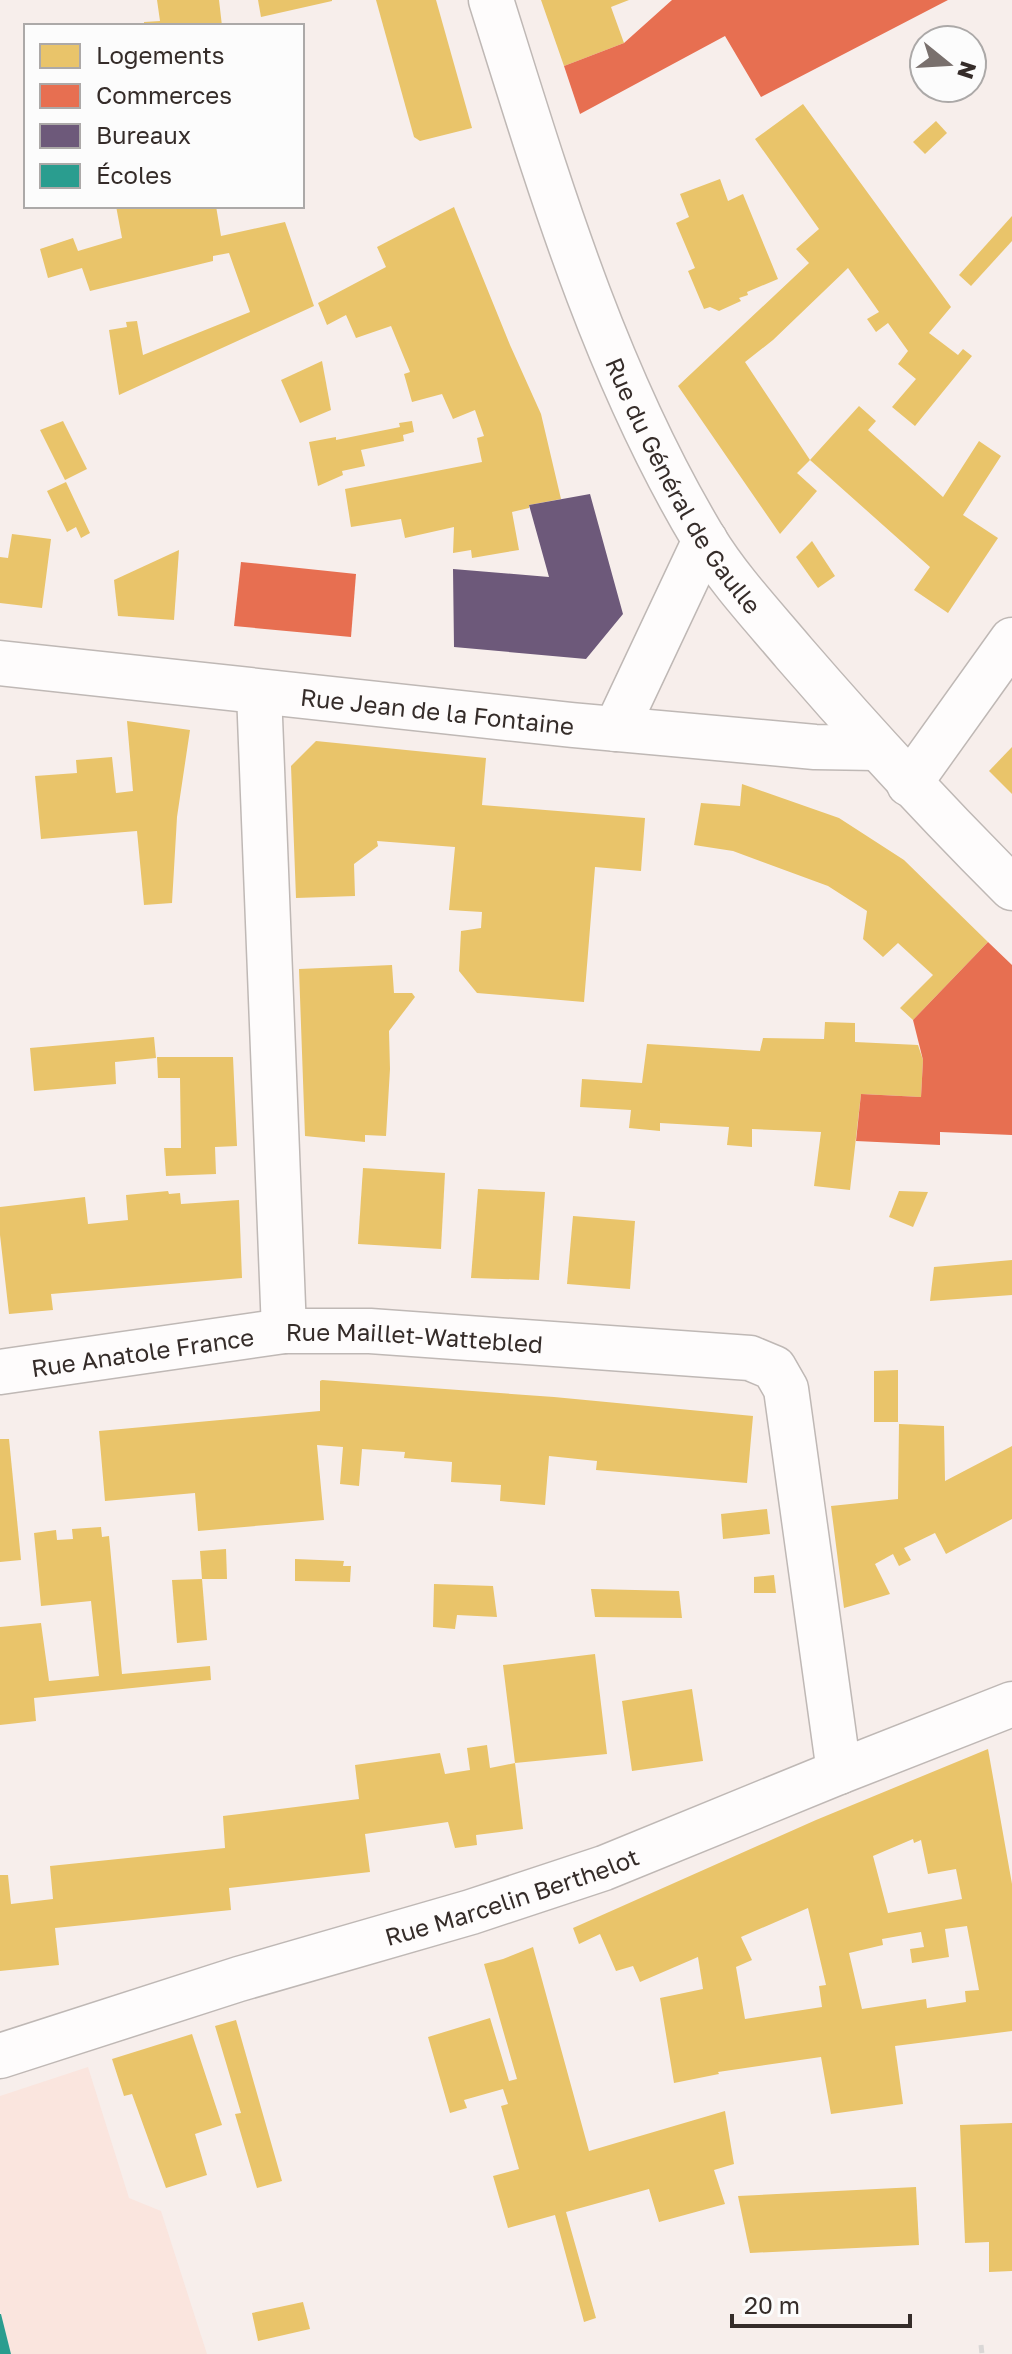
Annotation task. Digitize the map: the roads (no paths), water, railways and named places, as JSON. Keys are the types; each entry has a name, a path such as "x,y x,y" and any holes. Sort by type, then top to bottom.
{"street":[{"name":"Rue du Général de Gaulle","path":"491,0 579,271 642,424 705,540 727,573 877,748 1012,888"},
{"path":"616,729 705,540"},
{"path":"909,784 1012,640"},
{"name":"Rue Jean de la Fontaine","path":"0,663 616,729 815,747 877,748"},
{"name":"Rue Maillet-Wattebled","path":"259,692 284,1331 370,1331 750,1358 774,1368 786,1389 839,1772"},
{"name":"Rue Anatole France","path":"0,1372 284,1331"},
{"name":"Rue Marcelin Berthelot","path":"0,2056 239,1979 471,1912 604,1868 1012,1704"}]}
